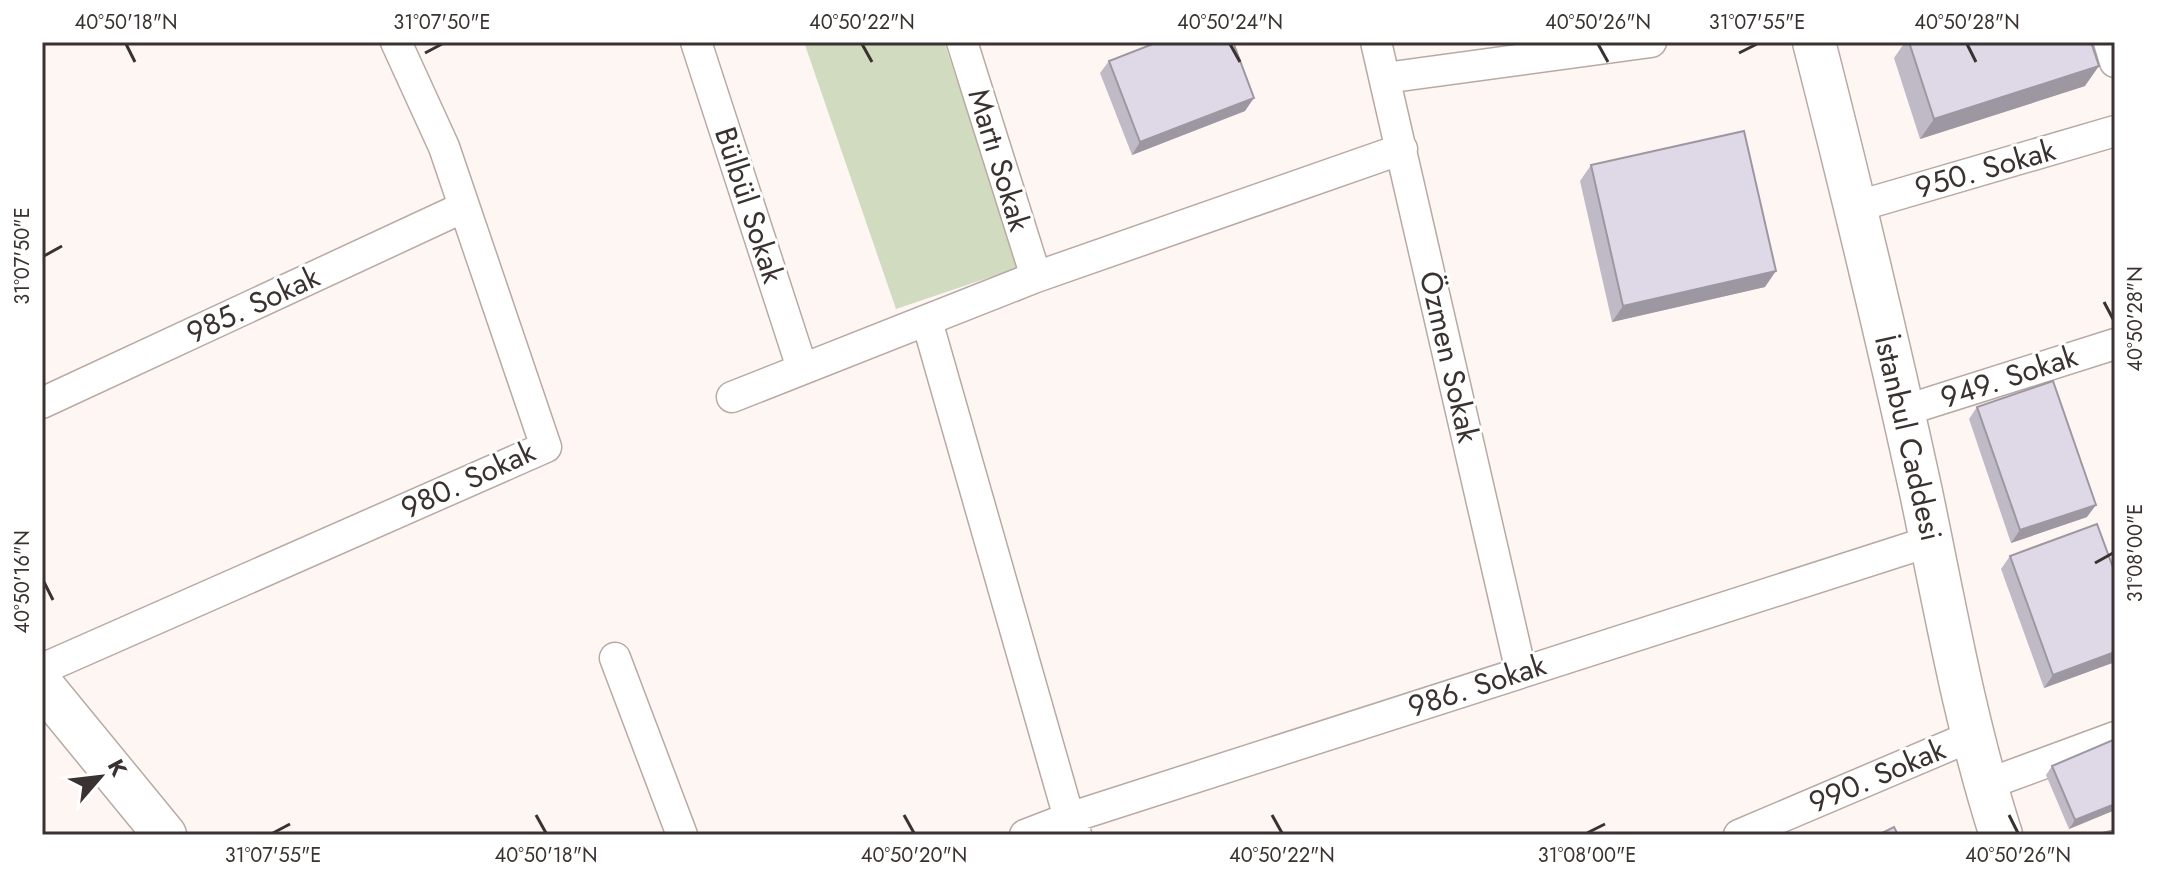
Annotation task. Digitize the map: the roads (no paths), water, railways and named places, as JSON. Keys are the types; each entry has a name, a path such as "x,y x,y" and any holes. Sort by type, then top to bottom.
{"main road":[{"name":"İstanbul Caddesi","path":"1814,42 1903,411 1972,736 2001,835"},
{"path":"42,685 165,835"}],"street":[{"name":"980. Sokak","path":"42,669 546,447 444,147 396,42"},
{"name":"Bülbül Sokak","path":"696,42 802,368"},
{"name":"Martı Sokak","path":"962,42 1036,277"},
{"name":"Özmen Sokak","path":"1376,42 1521,672"},
{"path":"1385,78 1651,42"},
{"path":"2109,42 2115,62"},
{"name":"950. Sokak","path":"1855,207 2115,131"},
{"path":"732,397 1036,277 1402,149"},
{"name":"985. Sokak","path":"42,403 464,207"},
{"path":"927,321 1073,826"},
{"name":"949. Sokak","path":"1903,411 2115,344"},
{"name":"986. Sokak","path":"1025,835 1073,826 1521,672 1931,541"},
{"path":"615,658 682,835"},
{"name":"990. Sokak","path":"1739,835 1972,736"},
{"path":"1985,785 2115,737"}]}
